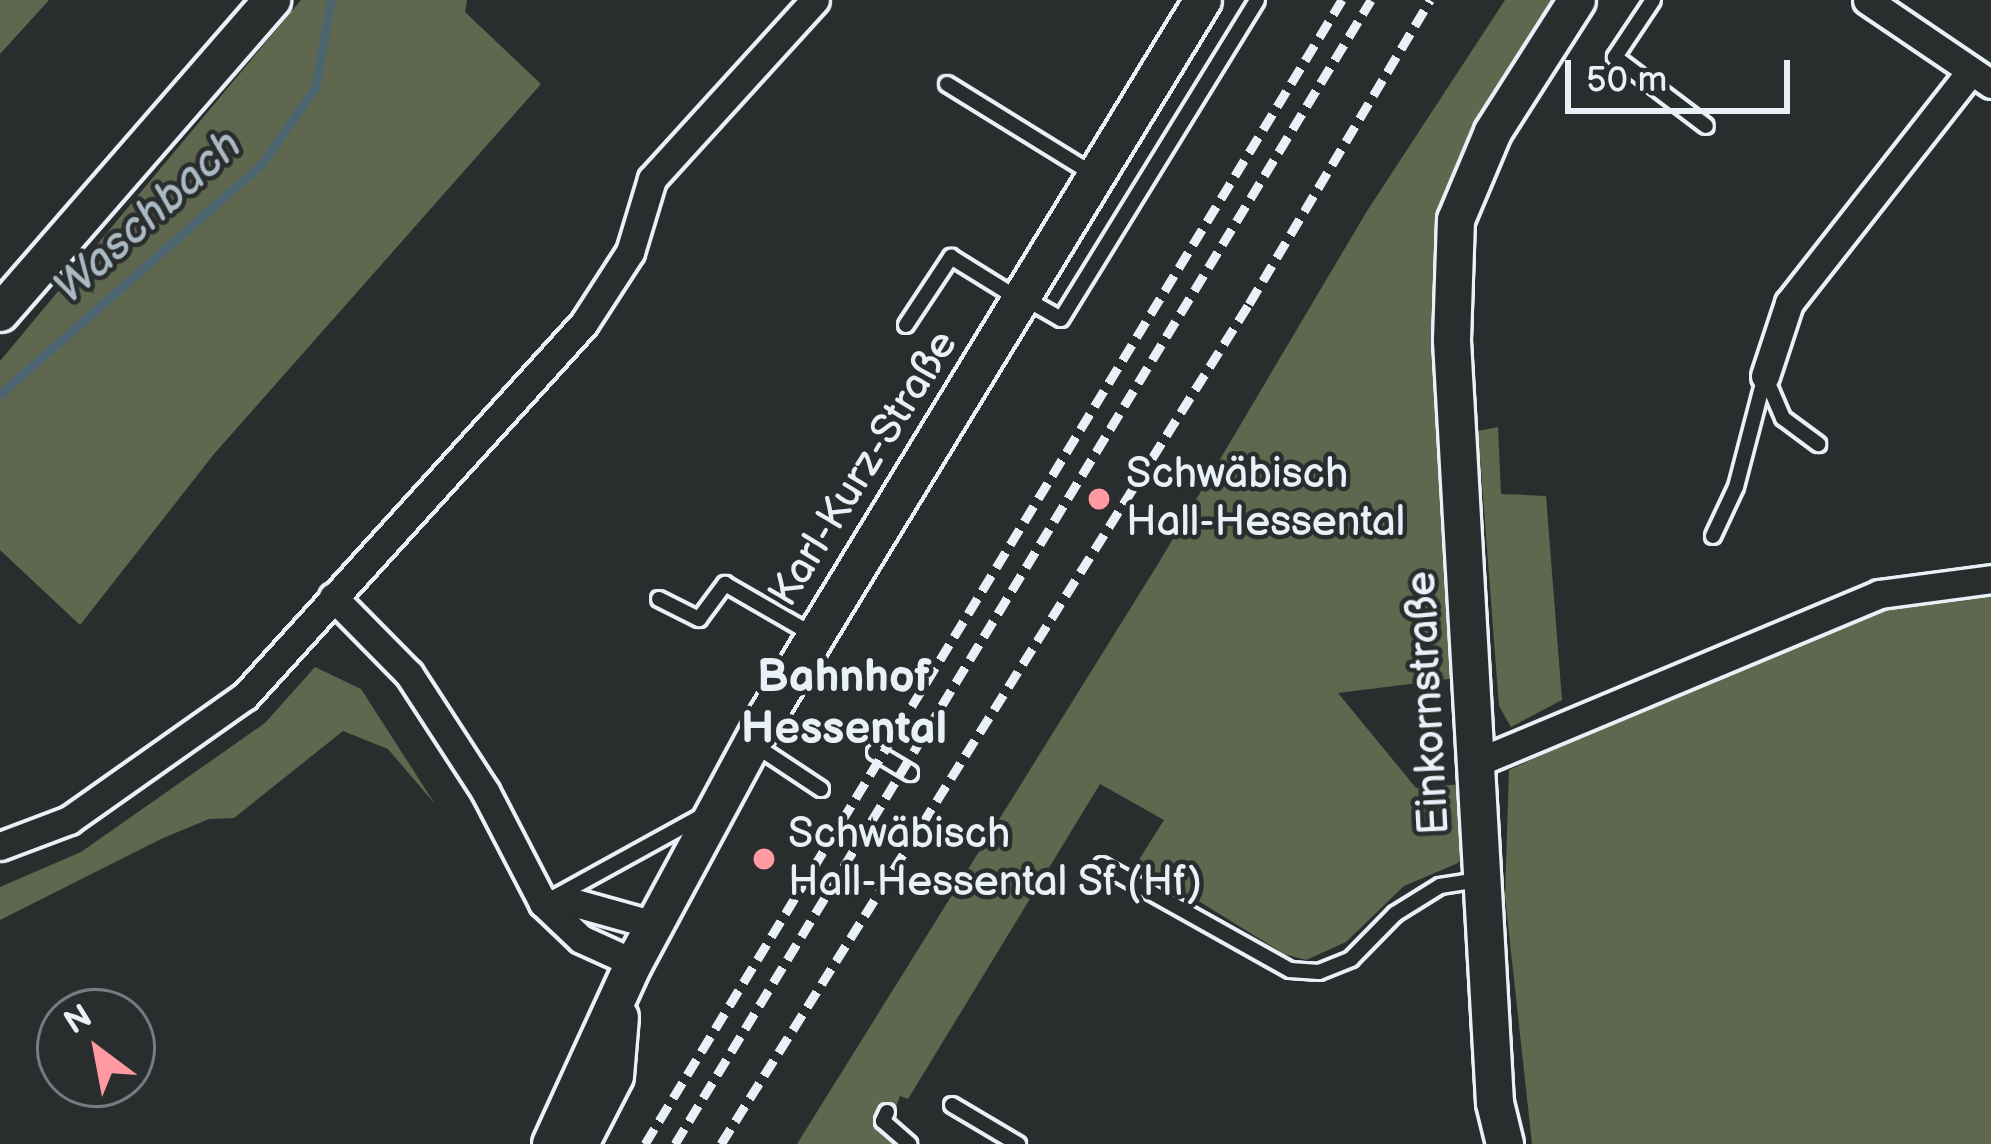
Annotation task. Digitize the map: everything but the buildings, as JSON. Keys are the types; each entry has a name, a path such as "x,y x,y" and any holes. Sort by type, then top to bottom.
{"main road":[{"path":"0,314 272,0"},
{"name":"Karl-Kurz-Straße","path":"551,1144 654,925 752,743 1203,0"},
{"name":"Einkornstraße","path":"1504,1144 1495,1103 1452,340 1456,220 1493,132 1577,0"},
{"name":"Karl-Kurz-Straße","path":"580,1144 615,1076 628,980"}],"street":[{"path":"0,846 69,820 146,771 245,696 584,322 630,252 652,178 815,0"},
{"path":"1765,376 1789,303 1981,78 1867,0"},
{"path":"1478,762 1879,594 1991,579"},
{"path":"333,597 409,674 485,791 543,903 628,980"},
{"path":"543,903 579,904 654,925"}],"lane":[{"path":"906,326 950,256 1061,319 1257,0"},
{"path":"1653,0 1615,57 1706,126"},
{"path":"947,84 1096,176"},
{"path":"1765,376 1783,418 1818,444"},
{"path":"1713,536 1736,488 1765,376"},
{"path":"659,599 699,619 725,584 815,636"},
{"path":"752,743 820,789"},
{"path":"875,752 910,773"},
{"path":"543,903 715,809"},
{"path":"1102,865 1290,970 1318,972 1351,958 1395,914 1440,886 1484,878"},
{"path":"952,1106 1018,1144"},
{"path":"887,1112 883,1121 909,1144"}],"green space":[{"path":"0,0 49,0 0,54"},
{"path":"301,0 467,0 465,12 541,84 214,454 80,625 0,550 0,361"},
{"path":"1505,0 1561,0 1452,181 1440,225 1457,678 1338,693 1416,788 1462,784 1467,850 1458,863 1404,886 1346,942 1306,960 1284,954 1137,863 1164,820 1100,784 908,1099 900,1096 887,1131 901,1144 797,1144 1158,564 1367,211"},
{"path":"1498,427 1501,494 1546,496 1562,700 1511,727 1499,706 1478,431"},
{"path":"1991,583 1991,1144 1532,1144 1505,897 1509,770 1825,625 1911,596"},
{"path":"315,667 361,689 435,804 388,749 343,731 234,818 209,819 161,839 0,920 0,887 81,852 265,723"}],"waterway":[{"name":"Waschbach","path":"0,394 261,165 315,88 331,0"}],"railway":[{"path":"645,1144 1342,0"},
{"path":"675,1144 1371,0"},
{"path":"721,1144 1249,304 1430,0"}],"place":[{"name":"Schwäbisch Hall-Hessental","path":"1099,499"},
{"name":"Schwäbisch Hall-Hessental Sf (Hf)","path":"764,859"}],"district":[{"name":"Bahnhof Hessental","path":"844,704"}]}
